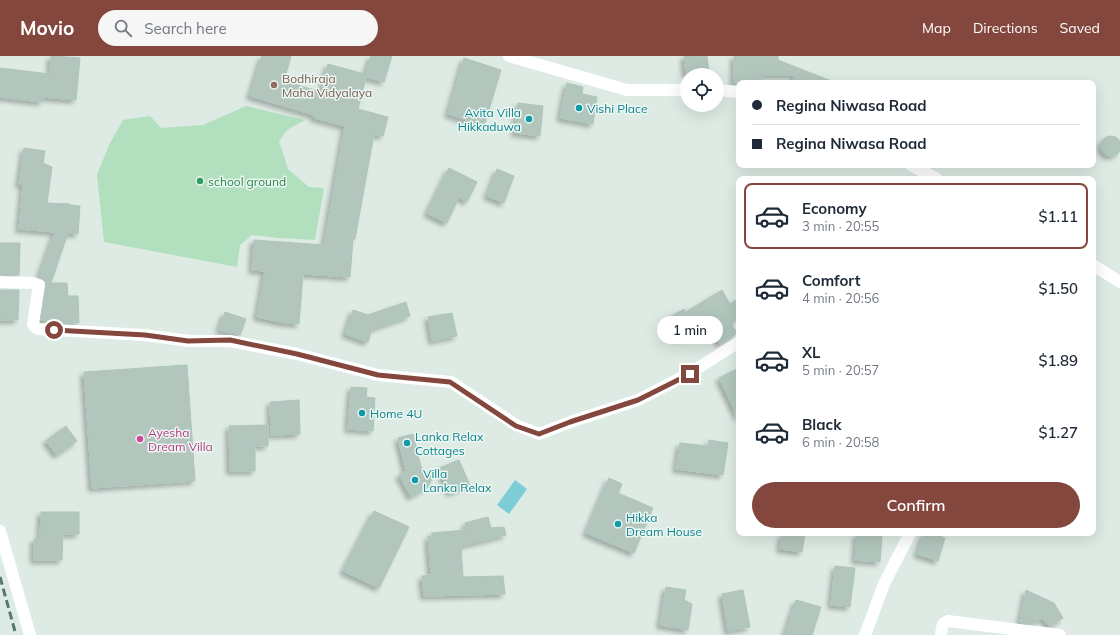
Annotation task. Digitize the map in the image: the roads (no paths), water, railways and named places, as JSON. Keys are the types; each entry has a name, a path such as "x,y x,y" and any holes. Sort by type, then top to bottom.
{"street":[{"path":"509,56 627,90 680,90"},
{"path":"724,91 736,92"},
{"path":"917,168 931,176"},
{"path":"1096,267 1120,282"},
{"path":"0,282 33,283 39,285 33,324 38,329 145,335 188,341 230,340 297,354 378,375 450,382 516,426 539,434 570,422 638,400 690,374 736,344"},
{"path":"0,531 30,635"},
{"path":"865,635 884,584 908,536"},
{"path":"941,635 943,624 948,621 1060,635"}],"water":[{"path":"515,480 527,489 509,514 497,505"}],"railway":[{"path":"0,577 16,635"}],"place":[{"name":"Bodhiraja Maha Vidyalaya","path":"274,85"},
{"name":"Vishi Place","path":"579,108"},
{"name":"Avita Villa Hikkaduwa","path":"529,119"},
{"name":"school ground","path":"200,181"},
{"name":"Home 4U","path":"362,413"},
{"name":"Ayesha Dream Villa","path":"140,439"},
{"name":"Lanka Relax Cottages","path":"407,443"},
{"name":"Villa Lanka Relax","path":"415,480"},
{"name":"Hikka Dream House","path":"618,524"}]}
